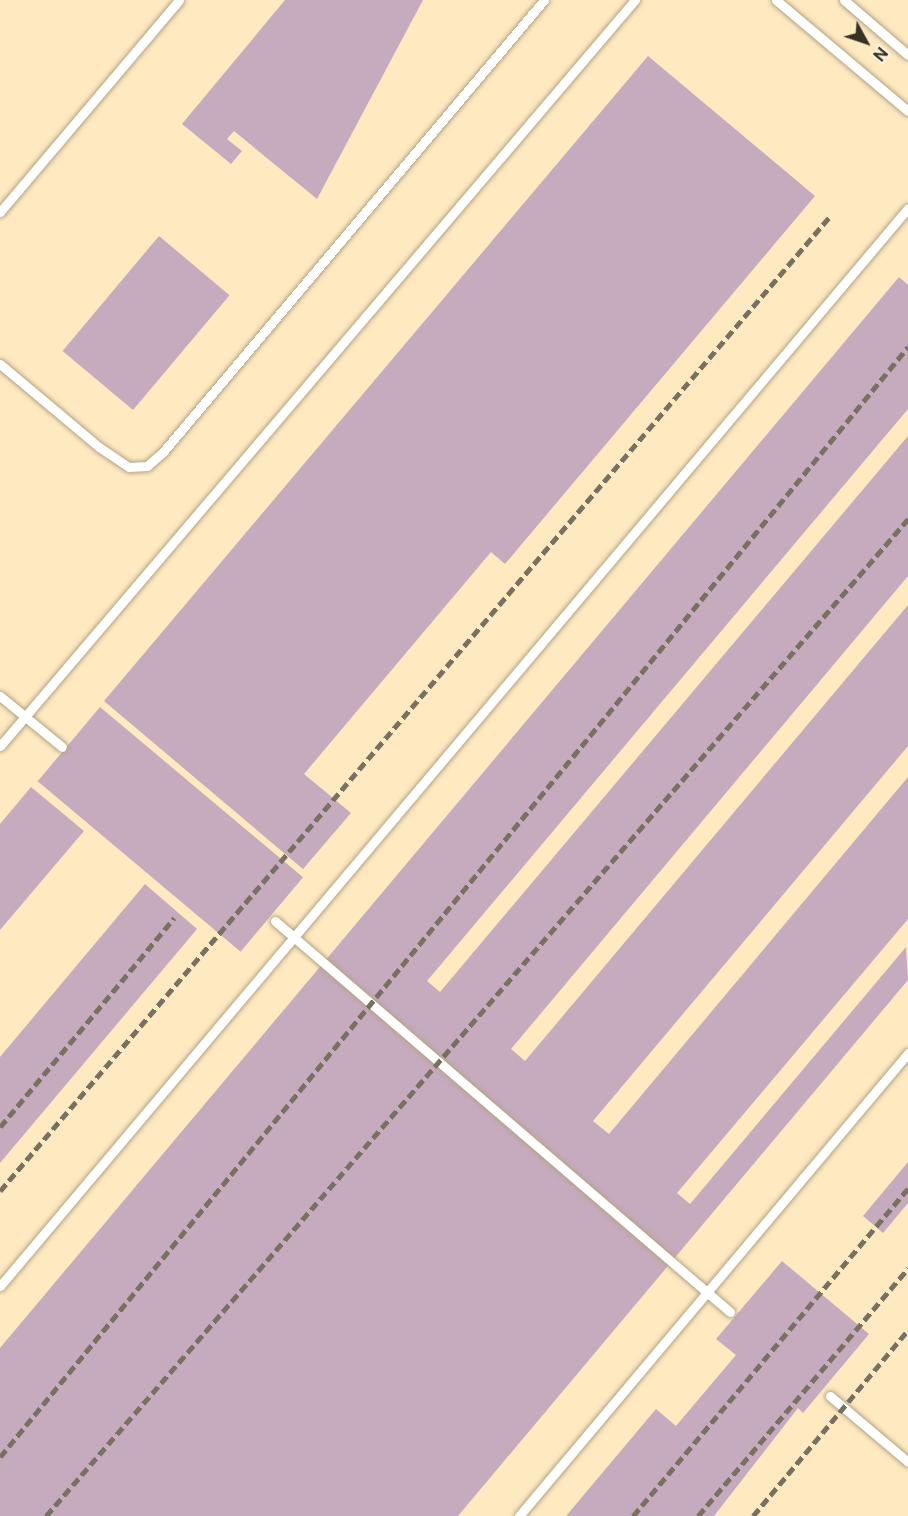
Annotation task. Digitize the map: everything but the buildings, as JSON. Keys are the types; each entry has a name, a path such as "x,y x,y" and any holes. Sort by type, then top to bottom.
{"lane":[{"path":"0,212 179,0"},
{"path":"0,364 114,457 129,467 147,466 163,452 544,0"},
{"path":"0,746 635,0"},
{"path":"776,0 908,111"},
{"path":"844,0 908,55"},
{"path":"0,1286 908,208"},
{"path":"0,696 62,747"},
{"path":"275,921 730,1312"},
{"path":"519,1516 908,1053"},
{"path":"830,1396 908,1462"}],"shaded area":[{"path":"0,0 908,0 908,1516 0,1516"}],"railway":[{"path":"0,1191 830,216"},
{"path":"0,1457 908,347"},
{"path":"46,1516 908,519"},
{"path":"0,1127 174,918"},
{"path":"633,1516 908,1188"},
{"path":"698,1516 908,1268"},
{"path":"753,1516 908,1330"}]}
